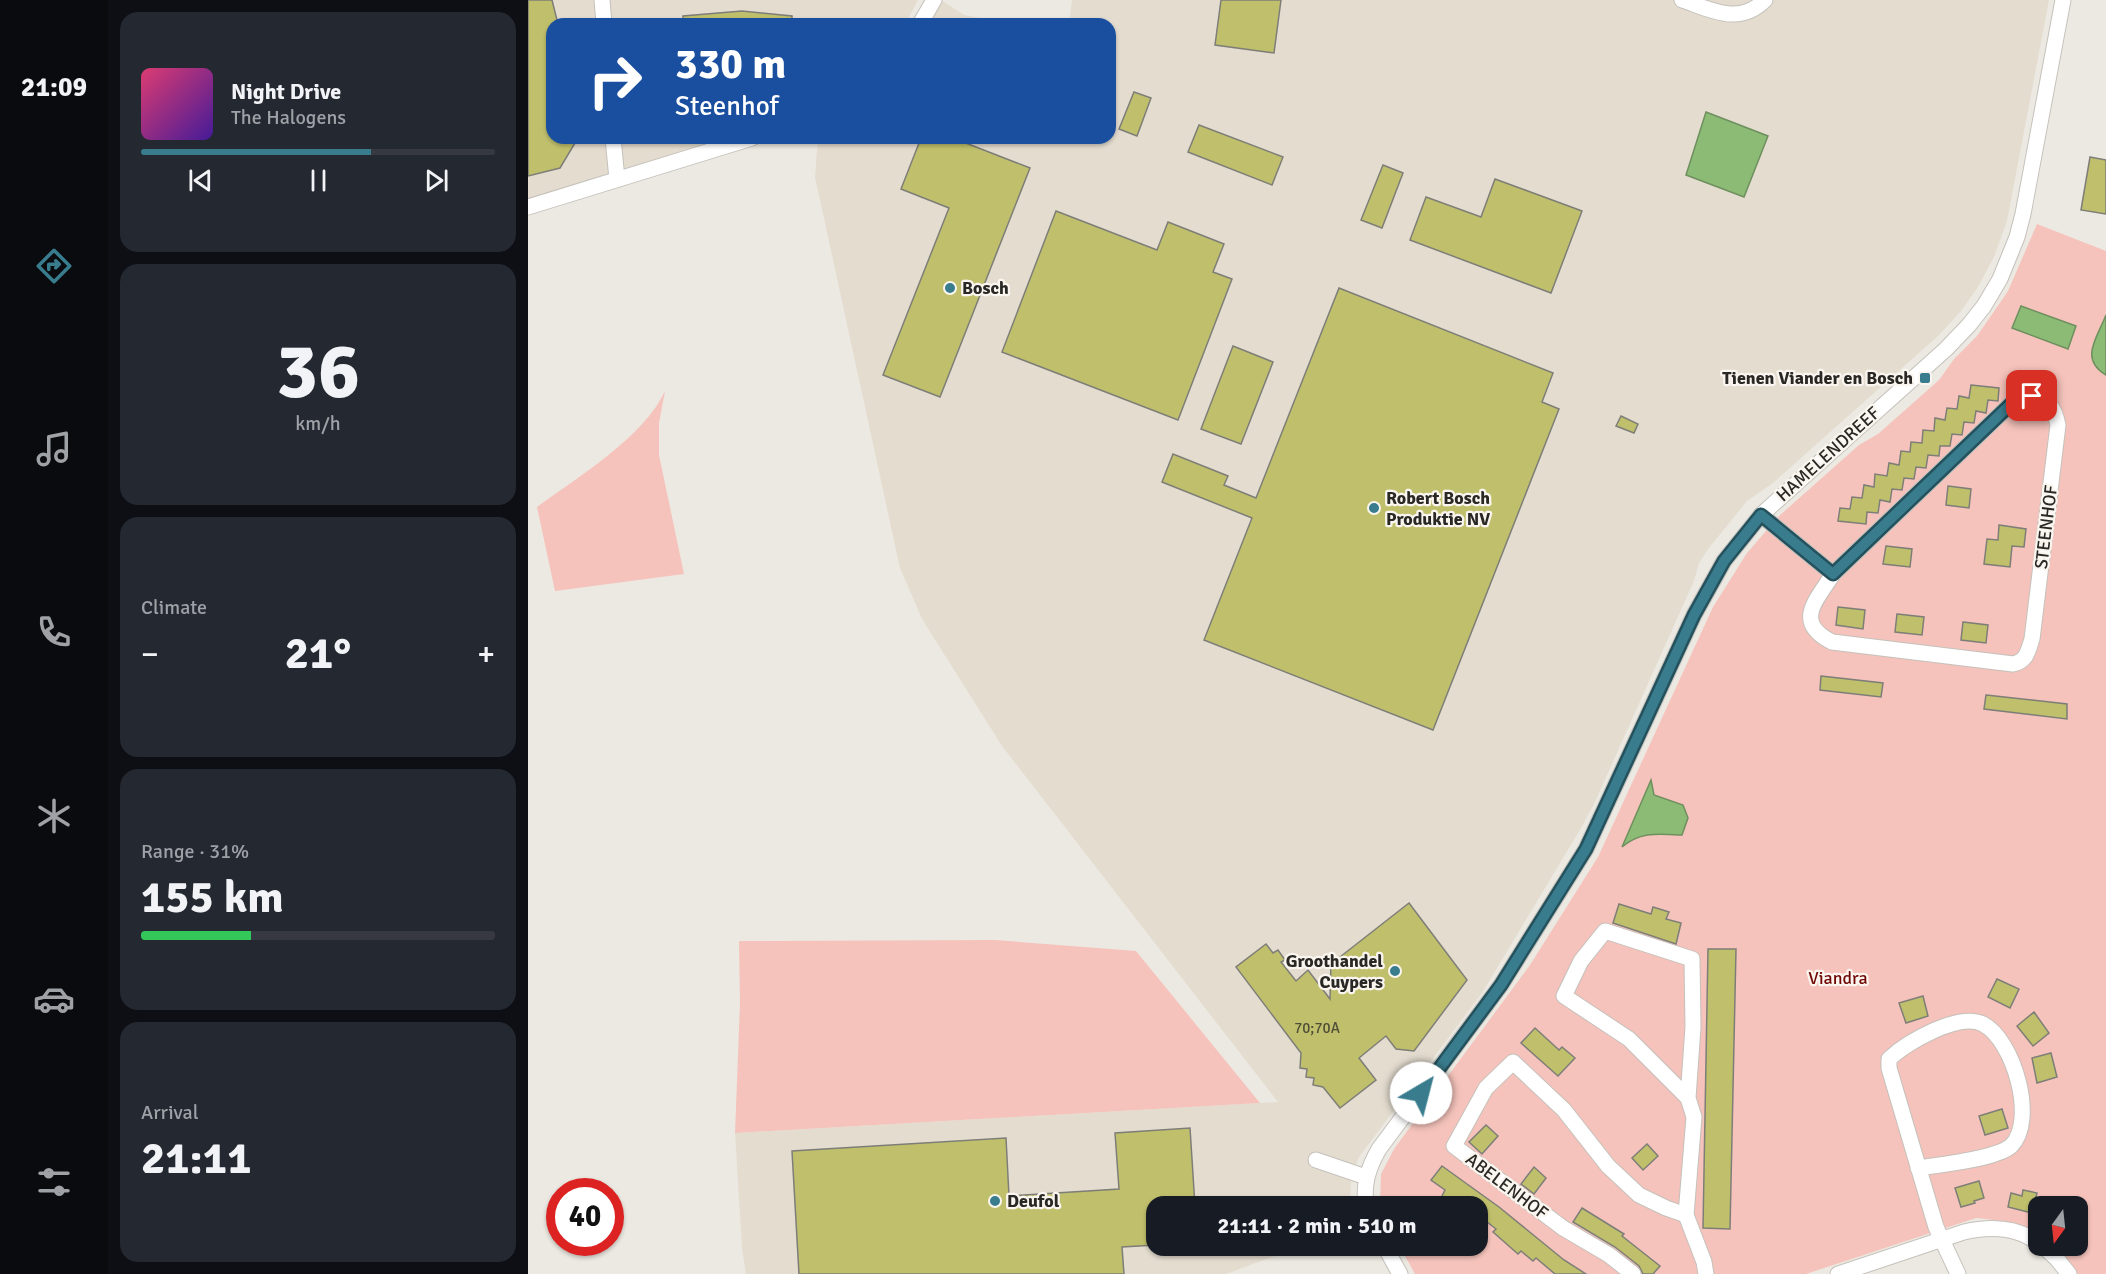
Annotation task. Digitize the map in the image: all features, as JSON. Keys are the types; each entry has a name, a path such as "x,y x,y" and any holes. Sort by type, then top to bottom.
{"street":[{"path":"602,0 604,18"},
{"path":"924,18 934,0"},
{"path":"1682,0 1733,16 1752,10 1765,0"},
{"name":"HAMELENDREEF","path":"1364,1196 1366,1177 1379,1149 1501,985 1586,849 1694,615 1724,561 1761,515 1946,349 1984,306 2000,279 2017,237 2023,214 2062,0"},
{"path":"614,144 617,179"},
{"path":"528,207 732,144"},
{"name":"STEENHOF","path":"2032,396 2046,401 2055,411 2058,424 2032,639 2027,656 2021,662 2013,664 1832,642 1819,636 1809,616 1812,606 1833,574 2021,397 2032,396"},
{"path":"1761,515 1833,574"},
{"path":"1688,1098 1629,1039 1564,996 1581,961 1605,931 1692,959 1693,1027 1688,1098 1694,1117 1686,1215 1706,1274"},
{"path":"1918,1168 1997,1153 2010,1147 2020,1135 2023,1101 2018,1081 2007,1052 1995,1034 1984,1024 1970,1020 1944,1027 1900,1048 1889,1059 1889,1068 1918,1168 1936,1227 1958,1274"},
{"name":"ABELENHOF","path":"1633,1274 1609,1255 1563,1228 1454,1146 1486,1088 1514,1062 1564,1110 1608,1166 1639,1195 1666,1209 1686,1215"},
{"path":"1316,1160 1366,1177"},
{"path":"1838,1274 1980,1228 1996,1228 2028,1235"},
{"path":"1390,1256 1400,1274"},
{"path":"2055,1256 2069,1274"}],"shaded area":[{"path":"528,0 918,0 908,18 546,18 546,144 703,144 528,199"},
{"path":"941,0 964,15 980,18 930,18"},
{"path":"1072,0 2049,0 2007,221 1994,257 1978,287 1961,311 1938,336 1773,483 1747,501 1708,549 1699,563 1694,581 1594,804 1581,828 1482,993 1359,1157 1351,1179 1350,1196 1146,1196 1146,1256 1274,1256 1226,1274 746,1274 742,1248 735,1133 1278,1102 1002,746 922,619 900,568 815,177 818,144 1116,144 1116,18 1070,18"},
{"path":"1706,112 1768,136 1744,197 1686,175"},
{"path":"2021,306 2076,326 2068,349 2012,328"},
{"path":"2106,315 2106,375 2093,362 2092,348"},
{"path":"1651,780 1654,795 1683,805 1688,818 1682,835 1643,836 1622,847"}],"green space":[{"name":"Viandra","path":"2037,224 2106,251 2106,1274 2078,1274 2062,1256 2088,1256 2088,1196 2028,1196 2028,1230 2008,1223 1976,1218 1806,1274 1415,1274 1405,1256 1488,1256 1488,1196 1380,1196 1381,1174 1394,1149 1530,965 1598,857 1713,607 1747,553 1779,516 1859,445 1878,434 1939,380 1954,359 1977,336 2008,291"},
{"path":"665,391 659,423 659,455 684,574 555,591 537,507 626,440 655,408"},
{"path":"995,940 1136,951 1260,1103 735,1133 740,1003 739,941"}],"building":[{"path":"528,0 552,0 556,18 546,18 546,144 574,144 560,168 528,176"},
{"path":"1221,0 1281,0 1274,53 1215,45"},
{"path":"742,11 792,16 792,18 683,18 683,16"},
{"path":"1134,92 1151,98 1137,136 1119,129"},
{"path":"1199,125 1283,157 1272,185 1188,152"},
{"name":"Bosch","path":"919,144 968,144 1030,168 940,397 883,375 949,208 901,189"},
{"path":"2090,157 2106,160 2106,214 2081,210"},
{"path":"1383,165 1403,173 1382,228 1361,220"},
{"path":"1495,179 1582,211 1551,293 1410,240 1426,197 1481,217"},
{"name":"Bosch","path":"1056,211 1157,250 1168,222 1224,244 1213,272 1232,279 1178,420 1002,352"},
{"name":"Robert Bosch Produktie NV","path":"1339,288 1553,373 1542,402 1559,409 1433,730 1204,640 1252,518 1162,482 1173,454 1228,476 1224,485 1256,498"},
{"path":"1233,346 1273,362 1241,444 1201,429"},
{"path":"1971,385 1999,388 1998,401 1988,400 1986,413 1976,411 1974,423 1964,422 1962,435 1952,434 1950,446 1940,446 1939,456 1928,455 1926,468 1916,467 1914,479 1904,478 1902,490 1892,489 1890,502 1880,500 1878,513 1867,512 1866,524 1838,521 1840,508 1850,509 1852,497 1862,498 1864,485 1874,487 1875,474 1887,476 1889,463 1899,465 1901,451 1910,452 1911,442 1922,443 1923,430 1934,431 1935,418 1945,420 1947,408 1957,409 1959,396 1969,398"},
{"path":"1621,416 1638,424 1634,433 1616,426"},
{"path":"1948,486 1971,489 1969,508 1946,505"},
{"path":"1999,525 2026,529 2024,547 2012,546 2010,567 1984,564 1987,539 1998,540"},
{"path":"1886,546 1912,549 1910,567 1883,564"},
{"path":"1838,607 1865,610 1863,629 1836,625"},
{"path":"1897,614 1924,617 1922,635 1895,632"},
{"path":"1963,622 1988,625 1986,643 1961,640"},
{"path":"1821,676 1883,683 1881,697 1820,690"},
{"path":"1986,695 2067,704 2067,719 1984,709"},
{"path":"1409,903 1467,980 1414,1051 1396,1049 1386,1036 1359,1058 1376,1080 1340,1108 1323,1087 1313,1085 1314,1078 1306,1077 1307,1069 1300,1068 1301,1053 1236,967 1266,944 1273,953 1278,950 1285,960 1281,962 1296,981 1308,970 1330,999 1331,964"},
{"path":"1619,904 1651,914 1653,907 1669,912 1666,919 1681,923 1676,944 1613,923"},
{"path":"1708,949 1736,949 1730,1229 1703,1228"},
{"path":"1997,979 2019,989 2010,1008 1988,997"},
{"path":"1923,996 1928,1016 1906,1023 1899,1003"},
{"path":"2034,1012 2049,1033 2033,1046 2017,1026"},
{"path":"1535,1028 1559,1050 1562,1047 1575,1058 1558,1076 1521,1043"},
{"path":"2051,1053 2057,1077 2037,1083 2032,1058"},
{"path":"2002,1109 2008,1128 1985,1135 1979,1116"},
{"path":"1486,1125 1498,1136 1482,1154 1469,1142"},
{"name":"Deufol","path":"1190,1128 1194,1196 1146,1196 1146,1246 1122,1247 1124,1274 799,1274 792,1151 1006,1138 1009,1196 1119,1189 1115,1133"},
{"path":"1647,1144 1658,1156 1643,1170 1632,1158"},
{"path":"1442,1166 1484,1196 1442,1196 1445,1190 1431,1180"},
{"path":"1534,1167 1546,1178 1534,1194 1521,1184"},
{"path":"1979,1181 1984,1198 1961,1207 1955,1188"},
{"path":"2023,1190 2037,1193 2036,1196 2028,1196 2028,1212 2008,1207 2011,1193 2022,1196"},
{"path":"1488,1199 1564,1260 1586,1274 1555,1274 1536,1258 1533,1261 1521,1251 1518,1254 1493,1232 1496,1229 1488,1223"},
{"path":"1582,1208 1624,1234 1622,1236 1660,1266 1653,1274 1643,1274 1639,1266 1615,1247 1573,1222"}],"place":[{"name":"Bosch","path":"950,288"},
{"name":"Tienen Viander en Bosch","path":"1925,378"},
{"name":"Robert Bosch Produktie NV","path":"1374,508"},
{"name":"Groothandel Cuypers","path":"1395,971"},
{"name":"Deufol","path":"995,1201"}],"route":[{"path":"1421,1093 1501,985 1586,849 1694,615 1724,561 1761,515 1833,574 2012,403 2021,397 2032,396"}]}
